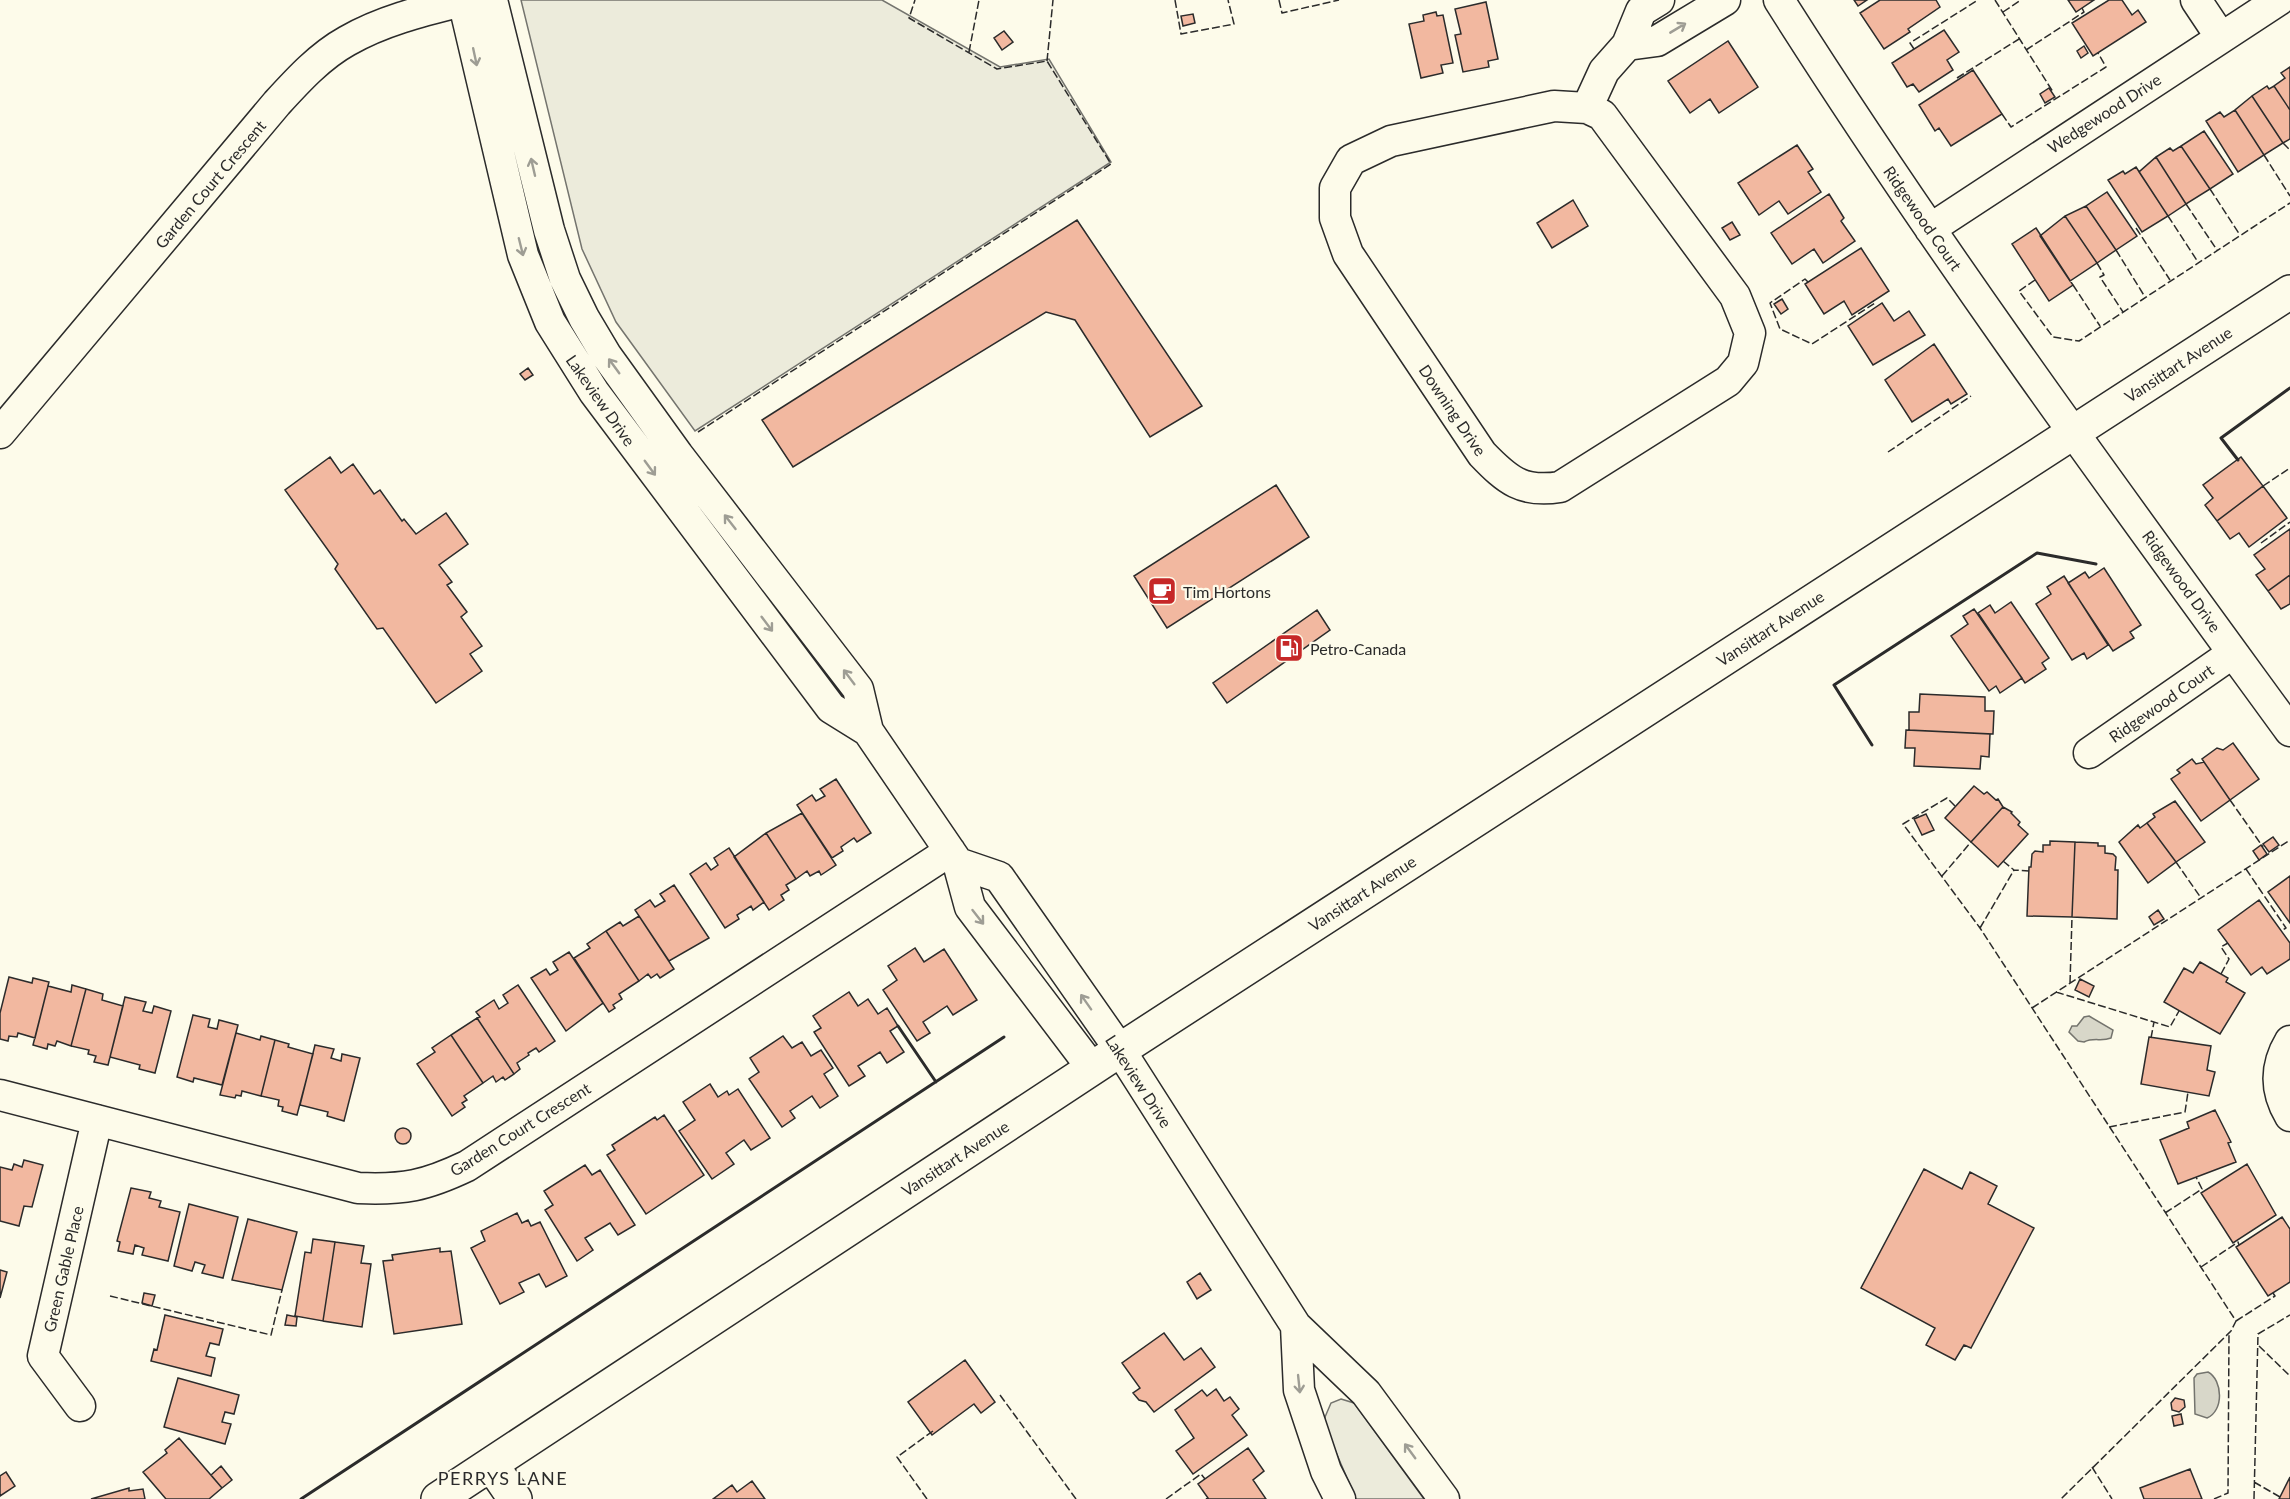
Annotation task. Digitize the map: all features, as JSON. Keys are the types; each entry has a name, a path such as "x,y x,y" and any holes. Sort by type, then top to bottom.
{"main road":[{"name":"Vansittart Avenue","path":"438,1499 1092,1068 2290,292"},
{"path":"491,1464 515,1499"}],"street":[{"name":"Lakeview Drive","path":"464,0 523,255 550,322 594,392 831,708 868,731"},
{"name":"Garden Court Crescent","path":"0,433 277,103 309,69 346,41 379,26 464,0"},
{"name":"Lakeview Drive","path":"492,0 549,230 565,279 584,318 606,355 678,455 858,689 868,731 954,857 970,907 1092,1068"},
{"path":"1587,108 1604,71 1627,45 1641,11 1659,0"},
{"path":"1627,45 1657,41 1725,0"},
{"name":"Ridgewood Court","path":"1779,0 1847,108 2074,431"},
{"path":"2196,0 2220,36"},
{"name":"Wedgewood Drive","path":"1930,229 2220,36 2279,0"},
{"name":"Downing Drive","path":"1554,106 1587,108 1602,115 1735,296 1750,333 1743,363 1728,381 1560,487 1539,490 1504,478 1482,454 1348,254 1335,218 1335,188 1351,160 1391,141 1554,106"},
{"name":"Ridgewood Drive","path":"2074,431 2290,731"},
{"name":"Ridgewood Court","path":"2088,753 2233,653"},
{"name":"Lakeview Drive","path":"954,857 999,877 1120,1050 1296,1326 1366,1393 1444,1499"},
{"name":"Garden Court Crescent","path":"0,1095 358,1188 395,1190 434,1182 467,1166 954,857"},
{"path":"2290,1041 2278,1067 2282,1102 2290,1116"},
{"name":"Green Gable Place","path":"80,1406 43,1356 97,1120"},
{"name":"Lakeview Drive","path":"1296,1326 1299,1390 1326,1471 1340,1499"}],"shaded area":[{"path":"521,0 882,0 1000,67 1049,59 1111,162 695,431 616,322 582,249"},
{"path":"2089,1016 2113,1030 2111,1038 2084,1042 2078,1041 2069,1032 2072,1026 2077,1026 2084,1017"},
{"path":"2208,1372 2217,1382 2220,1395 2216,1409 2207,1418 2195,1414 2194,1378 2197,1374"},
{"path":"1341,1399 1354,1403 1424,1499 1356,1499 1326,1429 1325,1417 1331,1403"}],"building":[{"path":"1854,0 1867,0 1858,6"},
{"path":"1880,0 1936,0 1940,7 1908,29 1910,32 1884,49 1860,13"},
{"path":"2068,0 2094,0 2076,12"},
{"path":"2109,0 2122,0 2132,15 2138,10 2146,22 2093,56 2072,23"},
{"path":"1486,2 1498,59 1488,61 1489,67 1463,72 1455,35 1461,34 1455,9"},
{"path":"1436,12 1437,16 1443,15 1453,63 1441,65 1443,73 1421,78 1409,24 1424,21 1423,15"},
{"path":"1193,14 1195,23 1183,26 1181,16"},
{"path":"1944,30 1959,52 1947,60 1953,70 1919,92 1913,84 1907,87 1892,63"},
{"path":"1004,31 1013,42 1002,50 994,38"},
{"path":"1728,41 1758,87 1719,113 1710,99 1690,113 1668,81"},
{"path":"2084,46 2088,53 2081,58 2077,51"},
{"path":"2290,67 2290,110 2274,86 2285,78 2281,73"},
{"path":"1973,70 2002,114 1951,146 1939,128 1935,131 1919,105"},
{"path":"2267,86 2269,89 2274,86 2290,110 2290,139 2283,143 2252,96"},
{"path":"2049,88 2055,97 2045,103 2040,94"},
{"path":"2252,96 2283,143 2264,155 2235,110"},
{"path":"2235,110 2264,155 2238,172 2206,121 2220,112 2224,117"},
{"path":"2204,131 2233,174 2210,189 2181,146"},
{"path":"1797,145 1813,169 1808,172 1821,192 1788,214 1779,201 1759,215 1738,183"},
{"path":"2181,146 2210,189 2186,204 2156,157 2170,148 2173,151"},
{"path":"2156,157 2186,204 2168,216 2139,172"},
{"path":"2136,167 2168,216 2142,232 2108,180 2123,171 2125,174"},
{"path":"2107,192 2137,236 2116,250 2086,206"},
{"path":"1829,194 1844,218 1841,221 1855,241 1823,263 1814,249 1792,264 1771,233"},
{"path":"1573,200 1588,226 1552,248 1537,223"},
{"path":"2086,206 2116,250 2097,263 2065,216"},
{"path":"2065,216 2097,263 2070,281 2040,236"},
{"path":"1077,220 1202,406 1150,437 1075,320 1046,312 793,467 762,420"},
{"path":"1732,222 1740,235 1730,240 1722,228"},
{"path":"2036,228 2073,285 2049,301 2012,244"},
{"path":"1861,248 1889,291 1852,315 1844,301 1824,314 1805,284"},
{"path":"1782,299 1788,309 1781,314 1774,304"},
{"path":"1882,303 1894,321 1909,311 1925,335 1873,365 1848,326"},
{"path":"1934,344 1967,394 1951,404 1948,399 1912,422 1885,380"},
{"path":"528,368 533,375 525,380 520,374"},
{"path":"330,457 341,473 353,464 374,494 380,490 402,521 404,519 416,534 446,513 468,544 439,565 452,582 447,585 467,612 461,617 482,646 470,654 482,671 436,703 383,628 377,629 335,569 338,564 285,490"},
{"path":"2241,457 2263,486 2217,521 2205,505 2213,498 2203,485"},
{"path":"1276,485 1309,537 1167,628 1134,576"},
{"path":"2263,486 2287,518 2249,547 2239,533 2230,539 2217,521"},
{"path":"2290,529 2290,575 2268,591 2256,575 2265,569 2254,555"},
{"path":"2104,568 2141,625 2130,632 2134,638 2113,651 2068,583 2085,572 2089,578"},
{"path":"2290,575 2290,604 2281,609 2268,591"},
{"path":"2064,576 2108,645 2087,659 2084,653 2072,660 2036,604 2051,594 2047,587"},
{"path":"2011,602 2049,658 2042,663 2046,669 2025,683 1978,613 1990,605 1995,613"},
{"path":"1974,609 2022,678 2000,693 1996,686 1989,691 1951,636 1968,624 1963,616"},
{"path":"1317,610 1330,630 1227,703 1213,683"},
{"path":"1920,694 1985,697 1985,711 1994,711 1993,734 1909,730 1909,712 1919,712"},
{"path":"1906,730 1990,734 1989,757 1981,756 1980,769 1914,766 1915,748 1905,748"},
{"path":"2233,743 2259,779 2230,800 2202,759 2217,748 2223,750"},
{"path":"2192,759 2196,764 2204,762 2230,800 2201,821 2171,779 2180,773 2177,770"},
{"path":"836,779 871,833 857,842 854,838 841,847 843,851 832,858 797,805 812,795 816,801 825,796 820,789"},
{"path":"1974,786 1984,794 1987,792 1996,800 1998,799 2003,807 1971,842 1945,818"},
{"path":"2175,801 2205,842 2176,862 2147,823 2155,817 2153,814"},
{"path":"2003,807 2012,812 2020,822 2018,825 2028,834 1998,867 1971,842"},
{"path":"802,813 836,865 821,875 819,871 810,876 807,871 796,879 766,833"},
{"path":"1926,814 1934,830 1922,835 1914,819"},
{"path":"2147,823 2176,862 2148,883 2119,842 2138,825 2140,828"},
{"path":"766,833 796,879 786,885 789,890 781,895 784,900 769,910 734,857"},
{"path":"2273,837 2279,845 2269,852 2263,844"},
{"path":"2050,841 2075,842 2072,917 2027,916 2029,867 2031,867 2032,854 2035,851 2043,852 2043,845 2050,845"},
{"path":"2075,842 2098,843 2098,846 2105,846 2105,853 2116,857 2117,919 2072,917"},
{"path":"2261,845 2267,854 2259,860 2253,851"},
{"path":"729,848 764,902 753,910 751,906 737,915 739,919 725,928 690,874 706,863 711,870 718,865 714,858"},
{"path":"2290,876 2290,923 2268,892"},
{"path":"674,885 709,938 669,961 635,910 650,900 655,907 665,901 660,894"},
{"path":"2259,900 2290,943 2290,959 2267,974 2262,967 2251,975 2218,930"},
{"path":"2158,910 2164,919 2154,925 2149,917"},
{"path":"639,916 674,969 660,978 657,974 651,978 648,974 639,981 606,931 620,922 623,926"},
{"path":"606,931 639,981 619,994 622,999 613,1005 615,1008 609,1012 574,958 590,948 587,944"},
{"path":"915,948 924,962 944,949 977,1000 953,1015 947,1006 923,1022 930,1033 917,1041 883,990 897,980 888,966"},
{"path":"569,952 603,1003 566,1031 531,978 546,969 550,975 558,970 553,962"},
{"path":"2200,962 2228,978 2226,982 2245,993 2220,1034 2164,1002 2184,968 2193,973"},
{"path":"9,977 32,983 33,978 49,982 35,1038 18,1033 17,1037 9,1036 8,1041 0,1039 0,1013"},
{"path":"2080,979 2094,986 2089,997 2075,990"},
{"path":"72,985 86,989 71,1046 57,1041 55,1046 48,1044 47,1049 33,1045 48,986 71,992"},
{"path":"518,985 555,1041 539,1052 536,1048 528,1053 529,1055 517,1063 520,1069 514,1074 477,1018 480,1017 476,1012 494,1000 499,1009 508,1003 503,995"},
{"path":"86,989 103,994 102,1000 123,1006 108,1065 94,1062 96,1056 88,1054 89,1050 71,1046"},
{"path":"849,992 858,1006 868,999 878,1014 887,1008 898,1026 890,1031 904,1052 887,1063 880,1052 858,1066 865,1076 849,1086 814,1032 821,1028 813,1016"},
{"path":"125,997 146,1002 143,1011 152,1013 154,1006 171,1011 155,1073 139,1069 140,1065 110,1057"},
{"path":"193,1015 210,1019 208,1027 217,1029 219,1020 238,1025 222,1085 194,1078 193,1082 177,1077"},
{"path":"477,1018 514,1074 505,1080 503,1077 496,1082 493,1076 483,1083 451,1035"},
{"path":"236,1033 260,1040 261,1036 275,1040 261,1096 242,1091 241,1096 236,1095 235,1098 220,1095"},
{"path":"451,1035 483,1083 464,1096 467,1100 462,1103 465,1107 452,1116 417,1064 435,1052 432,1048"},
{"path":"783,1036 792,1048 802,1042 811,1056 821,1050 833,1068 824,1074 838,1096 820,1108 812,1096 790,1111 795,1118 782,1127 749,1079 759,1072 750,1058"},
{"path":"2149,1037 2211,1046 2207,1070 2215,1072 2209,1096 2141,1084"},
{"path":"275,1040 289,1044 288,1047 313,1054 297,1115 282,1111 283,1107 278,1106 279,1100 261,1096"},
{"path":"315,1045 334,1049 331,1058 341,1061 342,1054 360,1058 344,1121 327,1116 328,1112 300,1105"},
{"path":"710,1084 718,1097 727,1091 729,1095 738,1089 770,1138 751,1150 744,1140 726,1153 734,1164 712,1179 679,1131 695,1120 683,1102"},
{"path":"2215,1110 2231,1142 2228,1143 2236,1162 2178,1184 2160,1140 2189,1128 2187,1122"},
{"path":"664,1115 704,1175 646,1214 607,1155 615,1150 612,1145 655,1117 657,1120"},
{"path":"403,1128 409,1130 411,1136 409,1142 403,1144 397,1142 395,1136 397,1130"},
{"path":"24,1160 43,1165 32,1207 24,1206 19,1226 0,1221 0,1167 12,1170 14,1164 22,1167"},
{"path":"2247,1164 2276,1215 2233,1243 2201,1193"},
{"path":"585,1165 592,1175 600,1170 635,1225 618,1235 610,1223 585,1238 593,1250 577,1261 545,1210 553,1205 544,1191"},
{"path":"1924,1169 1962,1189 1970,1172 1997,1186 1988,1204 2034,1228 1971,1348 1964,1345 1955,1360 1926,1345 1935,1328 1861,1288"},
{"path":"131,1188 151,1192 149,1198 161,1201 159,1207 180,1212 168,1261 142,1255 144,1248 135,1245 133,1254 118,1251 120,1242 117,1241"},
{"path":"189,1204 238,1217 223,1278 202,1273 205,1265 195,1262 192,1271 174,1266"},
{"path":"517,1213 522,1223 528,1220 531,1226 540,1222 567,1276 546,1287 539,1274 519,1283 524,1292 500,1304 471,1248 485,1241 481,1231"},
{"path":"2282,1217 2290,1229 2290,1282 2268,1296 2236,1247"},
{"path":"248,1219 297,1232 282,1290 232,1280"},
{"path":"313,1239 335,1242 323,1321 295,1316 305,1252 311,1253"},
{"path":"335,1242 364,1246 361,1263 371,1264 362,1327 323,1321"},
{"path":"440,1248 440,1252 451,1251 462,1324 394,1334 383,1261 393,1260 392,1255"},
{"path":"0,1270 7,1272 0,1298"},
{"path":"1200,1273 1211,1290 1197,1299 1187,1282"},
{"path":"144,1293 155,1295 152,1306 142,1303"},
{"path":"165,1315 223,1329 219,1345 210,1343 206,1356 215,1358 211,1376 151,1361 154,1349 157,1350"},
{"path":"287,1315 297,1317 296,1326 285,1325"},
{"path":"1164,1333 1184,1360 1201,1348 1215,1367 1154,1412 1146,1402 1139,1400 1133,1393 1140,1388 1122,1363"},
{"path":"965,1360 995,1402 981,1413 974,1404 932,1435 908,1402"},
{"path":"178,1378 239,1395 234,1414 225,1412 222,1422 231,1424 225,1444 164,1427"},
{"path":"1216,1389 1224,1401 1230,1397 1239,1409 1232,1415 1247,1435 1193,1474 1176,1451 1194,1438 1175,1410 1202,1390 1207,1396"},
{"path":"2175,1398 2184,1400 2185,1407 2179,1412 2172,1410 2171,1403"},
{"path":"2181,1414 2183,1424 2174,1426 2172,1416"},
{"path":"179,1438 222,1488 209,1499 166,1499 143,1472 167,1453 165,1450"},
{"path":"1248,1448 1264,1471 1253,1480 1266,1499 1206,1499 1208,1498 1198,1484"},
{"path":"221,1466 232,1480 222,1488 211,1475"},
{"path":"2190,1469 2202,1499 2144,1499 2140,1488"},
{"path":"6,1472 15,1486 0,1496 0,1476"},
{"path":"2290,1477 2290,1499 2279,1499"},
{"path":"752,1481 765,1499 713,1499 732,1485 737,1492"},
{"path":"129,1488 129,1491 143,1489 145,1499 91,1499"}],"fence":[{"path":"698,432 1111,164 1047,61 997,69 909,18 915,0"},
{"path":"969,52 979,0"},
{"path":"1047,61 1053,0"},
{"path":"1175,0 1181,34 1234,24 1228,0"},
{"path":"1279,0 1282,13 1339,0"},
{"path":"1914,49 1910,43 1978,0"},
{"path":"1995,0 2053,92"},
{"path":"2003,12 2021,0"},
{"path":"2026,50 2084,12 2082,8"},
{"path":"1957,78 2019,39"},
{"path":"2002,114 2011,127 2106,67 2098,53"},
{"path":"2283,143 2290,150"},
{"path":"2264,155 2290,196"},
{"path":"2210,189 2240,235"},
{"path":"2035,280 2019,291 2053,337 2079,341 2290,203"},
{"path":"2186,204 2217,250"},
{"path":"2168,216 2198,262"},
{"path":"2136,228 2170,280"},
{"path":"2116,250 2145,297"},
{"path":"2097,263 2104,275 2100,277 2123,312"},
{"path":"1808,282 1805,279 1770,303 1780,329 1812,344 1875,303 1873,301"},
{"path":"2073,285 2100,326"},
{"path":"1888,452 1971,396"},
{"path":"2263,486 2290,468"},
{"path":"2261,543 2290,522"},
{"path":"1955,806 1947,798 1903,824 1980,928 2236,1321 2231,1331 2061,1499"},
{"path":"2230,800 2263,847"},
{"path":"2032,1008 2290,840"},
{"path":"1942,876 1971,842"},
{"path":"2003,861 2014,870 2029,871"},
{"path":"2176,862 2201,898"},
{"path":"2246,869 2286,928 2281,931"},
{"path":"1980,928 2014,870"},
{"path":"2070,983 2072,917"},
{"path":"2221,974 2229,959 2221,947 2228,943"},
{"path":"2056,992 2170,1027 2179,1011"},
{"path":"2151,1038 2154,1022"},
{"path":"2109,1127 2185,1112 2188,1092"},
{"path":"2165,1213 2202,1189 2196,1177"},
{"path":"2201,1267 2238,1242 2239,1245"},
{"path":"110,1296 271,1335 282,1290"},
{"path":"2236,1321 2275,1296 2273,1293"},
{"path":"2254,1499 2258,1334 2290,1315"},
{"path":"2214,1499 2228,1493 2229,1333"},
{"path":"2259,1346 2290,1376"},
{"path":"1000,1395 1076,1499"},
{"path":"927,1499 897,1457 933,1431"},
{"path":"2092,1467 2112,1499"},
{"path":"1166,1499 1201,1474 1205,1479"},
{"path":"2254,1482 2280,1497"}],"wall":[{"path":"2238,460 2221,438 2290,388"},
{"path":"1872,745 1834,685 2037,553 2096,564"},
{"path":"898,1026 936,1082"},
{"path":"301,1499 1004,1037"}],"place":[{"name":"Tim Hortons","path":"1162,591"},
{"name":"Petro-Canada","path":"1289,648"}],"district":[{"name":"PERRYS LANE","path":"503,1478"}]}
